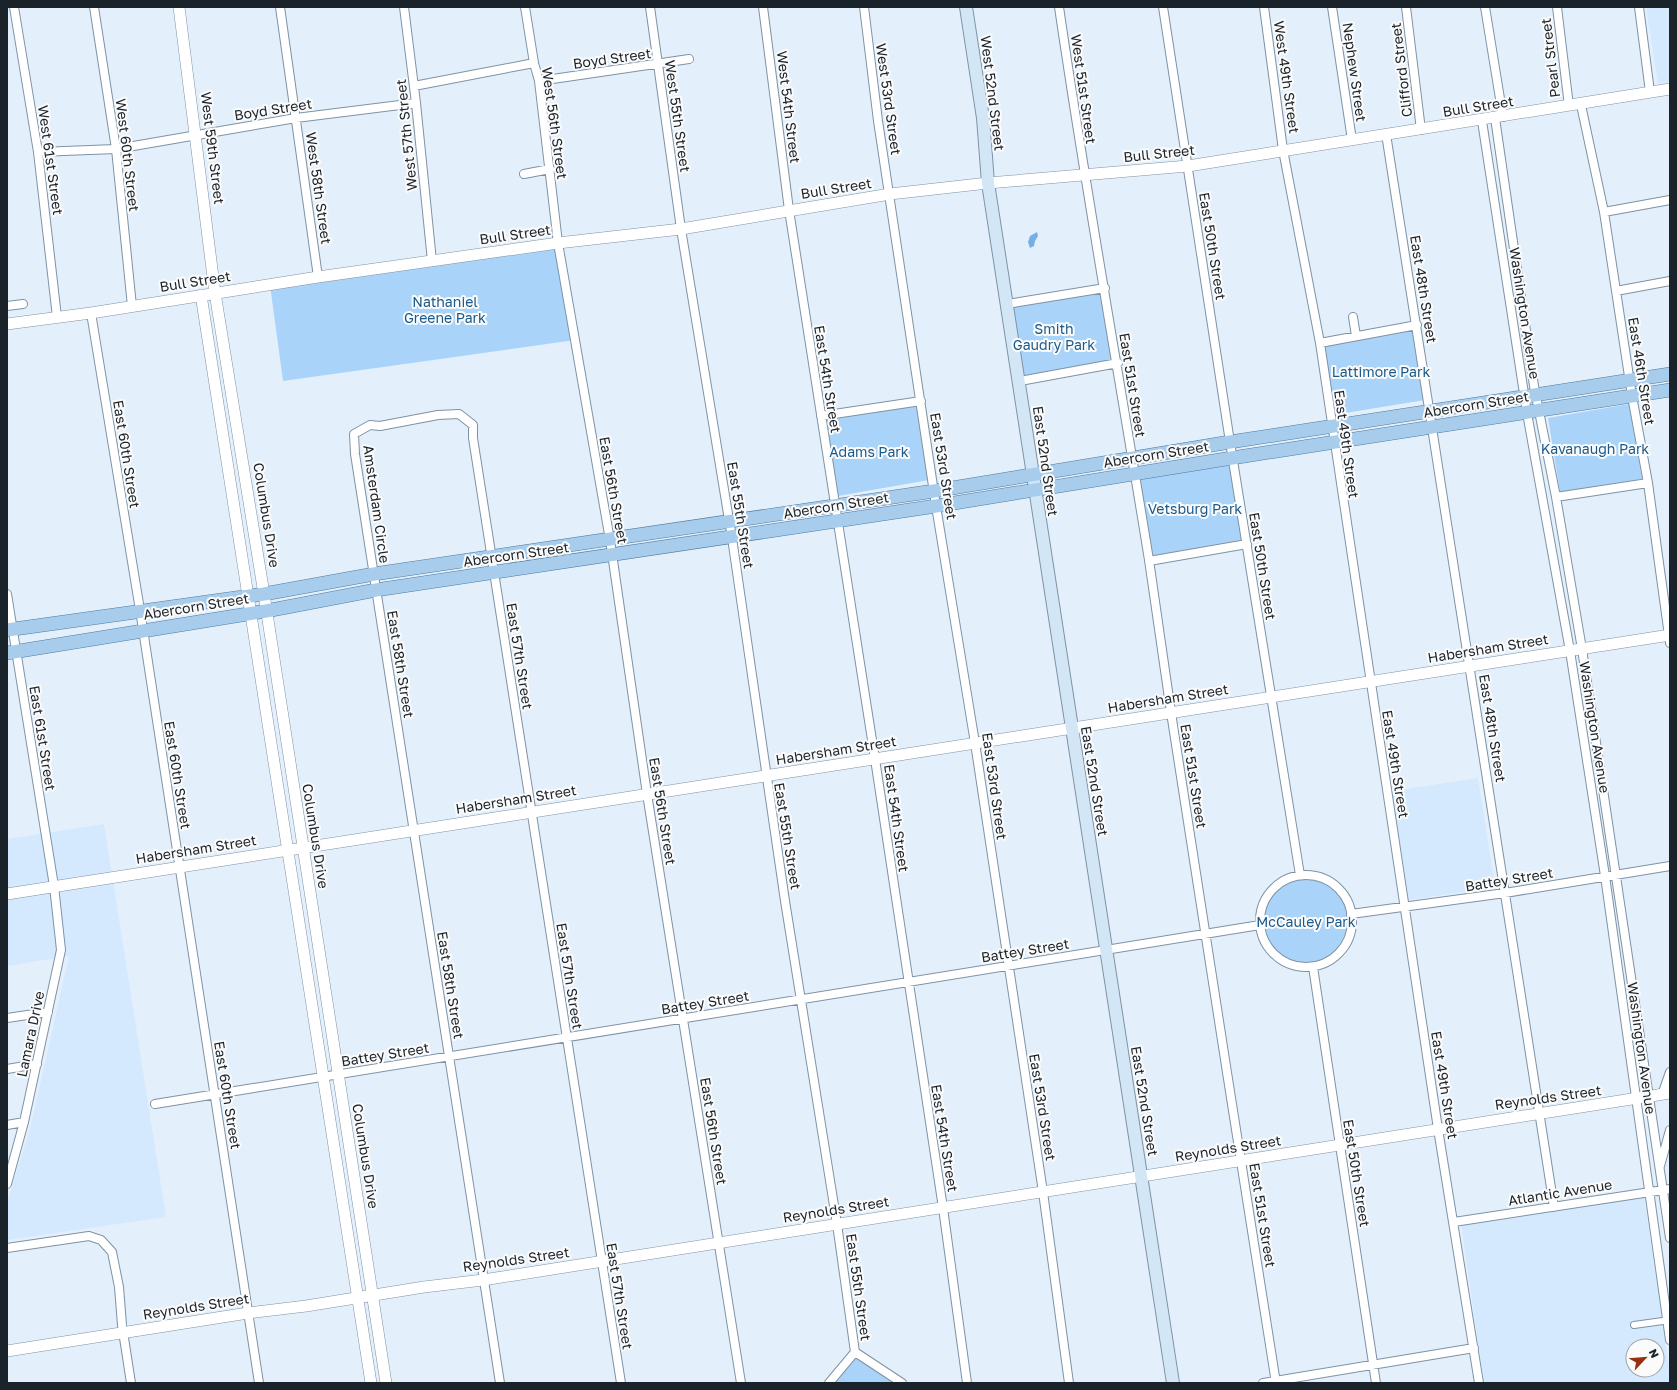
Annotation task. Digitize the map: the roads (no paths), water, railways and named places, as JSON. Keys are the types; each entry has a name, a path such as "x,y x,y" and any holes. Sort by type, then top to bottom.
{"main road":[{"name":"West 52nd Street","path":"966,7 983,118 988,183"},
{"name":"East 52nd Street","path":"988,183 1020,381 1032,474 1173,1383"},
{"name":"Abercorn Street","path":"10,629 264,594 374,574 492,558 934,491 1230,442 1670,374"},
{"name":"Abercorn Street","path":"11,652 266,611 376,590 494,574 732,538 837,520 936,506 1232,458 1670,390"}],"street":[{"name":"West 61st Street","path":"14,7 38,152 57,317"},
{"name":"West 60th Street","path":"94,7 116,149 132,306"},
{"name":"West 59th Street","path":"179,7 197,135 215,293"},
{"name":"West 58th Street","path":"280,7 318,277"},
{"name":"West 57th Street","path":"404,7 416,103 432,261"},
{"name":"West 56th Street","path":"525,7 534,63 539,81 558,243"},
{"name":"West 55th Street","path":"650,7 681,229"},
{"name":"West 54th Street","path":"763,7 789,210"},
{"name":"West 53rd Street","path":"864,7 878,121 890,194"},
{"name":"West 51st Street","path":"1059,7 1084,174"},
{"name":"East 50th Street","path":"1163,7 1232,458 1300,875"},
{"name":"West 49th Street","path":"1264,7 1283,150"},
{"name":"Nephew Street","path":"1332,7 1352,140"},
{"name":"Clifford Street","path":"1406,7 1421,130"},
{"name":"Washington Avenue","path":"1485,7 1530,396 1556,497 1582,649 1648,1097 1660,1169 1666,1189 1670,1238"},
{"name":"Pearl Street","path":"1557,7 1569,106"},
{"path":"1639,7 1650,92"},
{"name":"Boyd Street","path":"539,81 689,59"},
{"path":"414,86 534,63"},
{"name":"Bull Street","path":"7,324 91,313 318,277 558,243 681,229 890,194 988,183 1188,166 1386,134 1482,121 1670,89"},
{"name":"Boyd Street","path":"38,152 116,149 296,118 416,103"},
{"name":"East 46th Street","path":"1581,104 1604,212 1629,380 1648,483 1670,638"},
{"name":"Washington Avenue","path":"1482,121 1533,412 1605,876 1670,1340"},
{"name":"East 48th Street","path":"1386,134 1554,1207"},
{"name":"East 49th Street","path":"1283,150 1320,343 1331,427 1404,907 1479,1383"},
{"path":"524,174 550,169"},
{"name":"East 51st Street","path":"1084,174 1118,364 1131,458 1149,561 1171,713 1276,1382"},
{"name":"East 53rd Street","path":"890,194 936,506 975,743 1043,1192 1070,1383"},
{"path":"1604,212 1670,200"},
{"name":"East 54th Street","path":"789,210 875,759 907,982 943,1208 967,1383"},
{"name":"East 55th Street","path":"681,229 732,538 766,776 800,999 837,1224 855,1352"},
{"name":"East 56th Street","path":"558,243 610,540 647,794 741,1383"},
{"path":"1616,291 1670,281"},
{"path":"1007,304 1105,288"},
{"name":"Columbus Drive","path":"215,293 264,594 337,1074 386,1383"},
{"name":"Columbus Drive","path":"201,295 289,849 371,1383"},
{"path":"7,306 24,304"},
{"name":"East 60th Street","path":"91,313 140,610 259,1383"},
{"path":"1354,318 1356,336"},
{"path":"1320,343 1417,325"},
{"path":"1020,381 1118,364"},
{"path":"821,416 921,401"},
{"name":"Amsterdam Circle","path":"376,590 355,454 354,434 370,425 380,426 438,415 459,414 473,424 473,438 477,451 494,574"},
{"path":"1556,497 1648,483"},
{"path":"1149,561 1247,544"},
{"name":"East 57th Street","path":"494,574 621,1383"},
{"name":"East 58th Street","path":"376,590 500,1383"},
{"name":"East 61st Street","path":"7,594 11,652 54,886"},
{"name":"Habersham Street","path":"7,894 1470,666 1582,649 1670,638"},
{"name":"Battey Street","path":"1351,914 1506,893 1670,866"},
{"path":"1300,875 1313,875 1334,884 1342,893 1351,914 1352,926 1344,947 1336,956 1325,963 1312,967 1298,966 1286,962 1276,956 1262,936 1260,925 1261,912 1270,891 1280,883 1300,875"},
{"name":"Lamara Drive","path":"7,1184 24,1122 61,950 54,886"},
{"name":"Battey Street","path":"155,1104 1260,925"},
{"name":"East 50th Street","path":"1312,967 1376,1383"},
{"path":"7,1018 48,1012"},
{"path":"7,1069 37,1064"},
{"path":"1666,1094 1670,1072"},
{"name":"Reynolds Street","path":"7,1351 248,1313 602,1262 719,1242 1540,1113 1636,1100 1666,1094"},
{"path":"7,1125 24,1122"},
{"path":"1660,1169 1670,1130"},
{"name":"Atlantic Avenue","path":"1454,1222 1666,1189"},
{"path":"7,1248 89,1236 101,1240 112,1252 119,1288 122,1325 131,1383"},
{"path":"1634,1325 1668,1320"},
{"path":"1263,1383 1373,1366 1474,1348"},
{"path":"829,1383 855,1352 902,1383"}],"park label":[{"name":"Nathaniel Greene Park","path":"445,310"},
{"name":"Smith Gaudry Park","path":"1054,336"},
{"name":"Lattimore Park","path":"1381,371"},
{"name":"Kavanaugh Park","path":"1595,448"},
{"name":"Adams Park","path":"869,451"},
{"name":"Vetsburg Park","path":"1195,508"},
{"name":"McCauley Park","path":"1306,921"}]}
